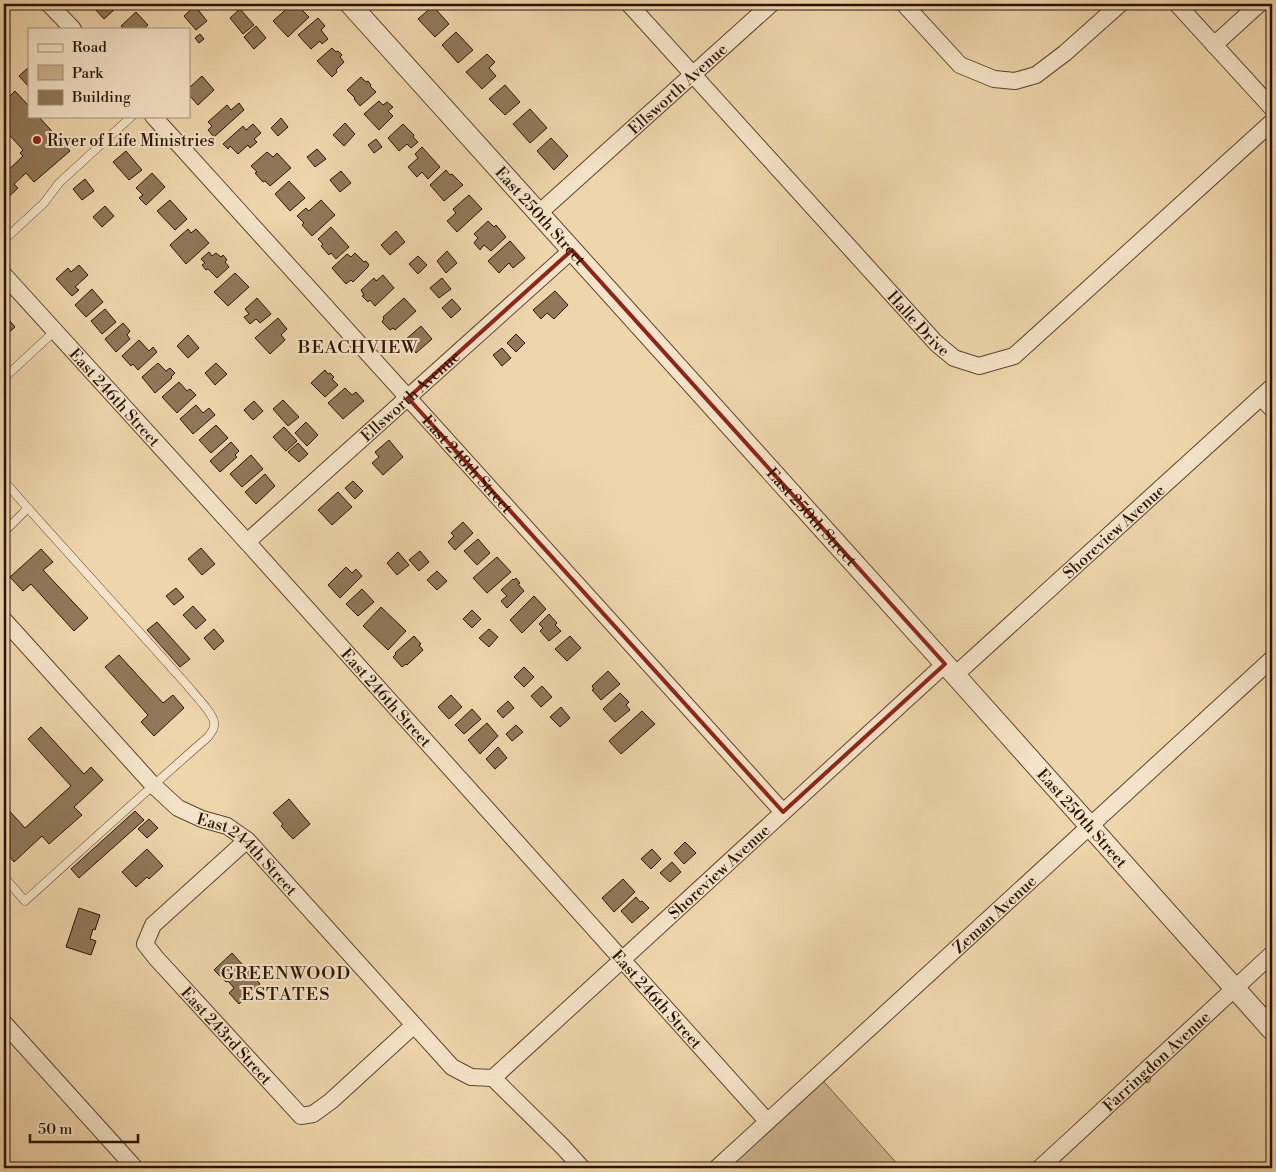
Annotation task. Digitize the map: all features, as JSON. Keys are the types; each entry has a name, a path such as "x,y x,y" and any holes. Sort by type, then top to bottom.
{"street":[{"path":"49,4 72,28"},
{"name":"East 250th Street","path":"350,4 950,669 1272,1030"},
{"name":"Halle Drive","path":"629,4 936,343 954,358 979,366 1014,356 1272,122"},
{"name":"Ellsworth Avenue","path":"539,213 771,4"},
{"path":"904,4 960,65 994,79 1015,81 1036,75 1065,53 1120,4"},
{"path":"1177,4 1272,108"},
{"path":"1214,45 1259,4"},
{"name":"East 248th Street","path":"154,118 782,812"},
{"name":"Ellsworth Avenue","path":"247,542 572,250"},
{"name":"East 246th Street","path":"4,275 247,542 767,1121"},
{"name":"Shoreview Avenue","path":"493,1078 782,812 1269,397"},
{"name":"East 244th Street","path":"4,620 153,785 178,808 202,819 227,826 247,840 452,1067 471,1077 493,1078"},
{"name":"Zeman Avenue","path":"717,1168 1272,659"},
{"name":"East 243rd Street","path":"247,840 153,925 145,944 156,958 301,1116 314,1114 414,1025"},
{"name":"Farringdon Avenue","path":"1040,1168 1272,954"},
{"path":"4,1023 135,1168"},
{"path":"493,1078 582,1168"}],"lane":[{"path":"4,240 44,203 59,183 130,118"},
{"path":"4,378 55,331"},
{"path":"4,481 187,685 214,721 214,729 208,737 25,900 4,876"},
{"path":"4,532 25,511 26,506"}],"highlighted area":[{"path":"572,250 945,664 783,812 408,398"}],"green space":[{"path":"818,1075 901,1168 717,1168"}],"building":[{"path":"101,4 111,4 115,9 104,19 95,9"},
{"path":"292,4 296,4 309,17 288,37 273,21"},
{"path":"404,4 418,4 410,10"},
{"path":"195,6 207,21 196,30 184,16"},
{"path":"433,6 449,24 435,37 418,19"},
{"path":"240,9 254,25 243,34 230,18"},
{"path":"136,12 148,25 145,28 123,28 121,26"},
{"path":"318,18 325,26 321,30 328,39 322,44 320,41 311,49 298,35"},
{"path":"256,26 266,38 254,49 244,37"},
{"path":"456,32 473,50 458,63 442,45"},
{"path":"200,34 204,39 199,43 195,38"},
{"path":"332,48 342,55 340,57 344,62 332,77 317,61"},
{"path":"487,54 495,62 489,68 496,76 482,89 466,72"},
{"path":"28,68 28,86 19,76"},
{"path":"202,76 214,90 198,105 190,96 190,87"},
{"path":"361,77 366,82 368,81 376,92 360,106 347,90"},
{"path":"505,85 520,102 505,115 489,99"},
{"name":"River of Life Ministries","path":"15,91 28,105 28,118 40,118 70,151 34,182 26,173 14,184 18,188 4,201 4,174 23,156 20,153 23,150 4,129 4,96 7,93 10,96"},
{"path":"379,101 383,105 387,102 393,107 388,111 393,116 379,130 364,114"},
{"path":"239,103 244,110 214,137 208,130 212,126 208,122 227,105 231,110"},
{"path":"530,109 547,128 530,143 513,124"},
{"path":"281,118 288,127 278,136 271,128"},
{"path":"345,123 355,134 344,146 333,135"},
{"path":"253,124 261,133 254,139 257,142 250,148 248,145 238,154 230,146 228,149 223,144 243,126 246,130"},
{"path":"403,124 418,142 411,148 407,144 399,151 388,138"},
{"path":"551,138 568,156 554,170 537,151"},
{"path":"376,139 382,147 374,153 368,145"},
{"path":"422,147 440,167 428,179 422,172 417,177 408,167 418,158 415,154"},
{"path":"317,149 326,159 315,167 307,157"},
{"path":"126,151 142,170 129,180 113,162"},
{"path":"267,152 273,157 277,153 291,168 270,186 265,181 263,182 251,166"},
{"path":"446,170 463,185 444,201 430,185"},
{"path":"341,171 351,183 340,192 330,180"},
{"path":"152,173 165,187 146,205 139,198 143,195 136,188"},
{"path":"85,179 94,191 82,200 73,189"},
{"path":"289,181 305,198 290,211 275,194"},
{"path":"469,195 482,209 457,232 447,221 456,213 453,209"},
{"path":"170,200 187,219 175,230 157,211"},
{"path":"321,200 335,215 312,236 297,216 306,208 309,211"},
{"path":"105,206 114,216 102,227 93,217"},
{"path":"488,221 494,227 496,225 506,237 491,251 484,245 480,250 474,243 478,238 474,234"},
{"path":"331,227 349,247 336,259 331,253 329,255 318,239"},
{"path":"188,229 191,233 196,229 209,243 186,264 170,245"},
{"path":"396,231 405,242 390,255 381,245"},
{"path":"510,241 525,258 513,268 509,263 499,273 488,261"},
{"path":"447,251 457,263 446,273 437,261"},
{"path":"209,252 212,256 216,253 221,257 223,255 227,260 225,262 229,267 217,278 202,265 205,263 201,259"},
{"path":"355,253 369,265 353,282 351,280 346,284 332,268 347,254 351,257"},
{"path":"418,256 427,265 418,274 409,264"},
{"path":"79,265 88,275 75,287 79,290 72,296 56,279 68,268 71,272"},
{"path":"235,273 249,287 228,306 214,292"},
{"path":"383,275 394,288 375,306 370,300 368,302 362,296 364,295 361,290 374,278 376,281"},
{"path":"442,278 451,289 439,298 430,288"},
{"path":"92,289 103,302 86,317 75,305"},
{"path":"555,291 568,305 554,319 547,313 541,319 533,310"},
{"path":"257,298 271,314 260,323 256,319 250,324 244,317 249,314 245,309"},
{"path":"404,298 416,311 395,330 393,328 390,330 382,322 383,317"},
{"path":"452,299 461,309 451,318 442,308"},
{"path":"105,309 116,322 102,334 91,321"},
{"path":"4,314 15,327 4,337"},
{"path":"278,318 287,329 281,335 285,340 270,354 255,338"},
{"path":"123,323 130,331 127,335 130,339 116,352 105,339"},
{"path":"421,326 432,339 416,353 405,340"},
{"path":"516,334 525,343 516,352 507,343"},
{"path":"188,335 199,348 188,358 177,346"},
{"path":"139,340 149,351 153,347 157,352 138,370 133,364 131,366 122,356"},
{"path":"502,348 511,358 502,366 493,355"},
{"path":"158,363 166,371 170,368 175,373 155,393 142,377"},
{"path":"216,363 227,374 215,385 205,373"},
{"path":"325,370 334,377 332,379 338,385 325,397 311,383"},
{"path":"179,382 187,391 190,389 196,395 177,413 162,397"},
{"path":"345,388 352,395 356,392 364,401 343,419 328,403"},
{"path":"283,400 299,417 288,426 273,409"},
{"path":"254,401 263,411 253,420 244,410"},
{"path":"196,405 203,413 209,408 215,415 193,434 180,419"},
{"path":"306,422 318,435 307,446 295,433"},
{"path":"216,425 228,438 211,453 199,440"},
{"path":"284,427 297,441 286,451 273,437"},
{"path":"389,440 403,457 383,475 372,463 379,457 375,452"},
{"path":"231,442 239,451 235,455 237,457 220,472 210,461"},
{"path":"298,443 308,454 299,462 288,452"},
{"path":"251,455 263,469 242,487 230,474"},
{"path":"265,474 275,486 256,504 245,492"},
{"path":"353,481 363,491 355,499 345,488"},
{"path":"338,492 352,507 332,525 318,510"},
{"path":"463,522 473,533 455,550 448,542 454,536 451,533"},
{"path":"478,539 490,553 477,565 464,551"},
{"path":"201,548 215,564 202,575 188,559"},
{"path":"41,549 53,562 43,570 88,618 74,631 31,584 23,591 10,577"},
{"path":"420,551 429,562 419,571 409,560"},
{"path":"398,552 409,565 397,575 387,563"},
{"path":"497,557 511,572 487,593 473,578"},
{"path":"346,567 352,573 356,569 362,576 340,598 328,585"},
{"path":"437,571 447,581 437,590 427,580"},
{"path":"516,578 524,591 507,608 501,601 507,596 501,590"},
{"path":"176,588 184,597 174,605 166,596"},
{"path":"362,589 374,602 358,616 346,604"},
{"path":"534,596 546,609 522,633 510,620"},
{"path":"193,606 206,620 196,629 183,615"},
{"path":"381,607 406,631 388,650 363,626"},
{"path":"472,610 481,619 472,628 463,619"},
{"path":"549,614 561,631 549,641 540,631 543,628 539,624"},
{"path":"157,622 190,659 180,667 147,630"},
{"path":"214,629 224,641 214,650 204,638"},
{"path":"489,629 498,637 489,647 479,638"},
{"path":"414,636 421,644 419,645 423,650 407,665 402,667 393,657"},
{"path":"570,636 581,648 567,661 555,649"},
{"path":"119,655 163,703 173,695 184,708 154,736 141,722 148,715 105,667"},
{"path":"524,667 534,677 524,687 514,677"},
{"path":"608,671 620,684 601,700 592,690 594,689 592,686"},
{"path":"542,686 552,697 541,707 531,696"},
{"path":"620,693 629,702 626,705 630,710 615,722 603,709"},
{"path":"451,695 462,707 449,719 438,707"},
{"path":"508,701 514,708 503,718 497,711"},
{"path":"561,707 570,718 560,727 550,717"},
{"path":"472,709 481,719 464,734 455,725"},
{"path":"642,711 655,724 621,754 609,741"},
{"path":"487,723 498,736 480,754 468,740"},
{"path":"516,725 523,732 512,741 506,734"},
{"path":"41,727 84,774 91,767 103,780 74,807 82,815 49,844 42,836 14,862 4,850 4,847 10,841 4,834 4,805 25,828 71,786 28,739"},
{"path":"498,747 507,758 495,769 486,759"},
{"path":"289,799 310,824 293,839 281,826 283,824 273,813"},
{"path":"135,811 144,820 79,878 71,869"},
{"path":"149,819 158,828 147,838 138,829"},
{"path":"685,842 696,853 684,864 674,853"},
{"path":"147,849 163,866 149,879 147,877 136,887 122,872"},
{"path":"652,849 661,859 651,869 641,859"},
{"path":"672,862 681,872 670,882 660,873"},
{"path":"623,879 635,892 614,912 602,898"},
{"path":"636,897 649,908 632,923 621,911"},
{"path":"79,908 100,915 90,939 96,941 91,955 66,947"},
{"path":"232,953 260,984 239,1004 229,993 234,988 214,970"}],"place":[{"name":"River of Life Ministries","path":"37,140"}],"district":[{"name":"BEACHVIEW","path":"358,347"},
{"name":"GREENWOOD ESTATES","path":"286,983"}]}
